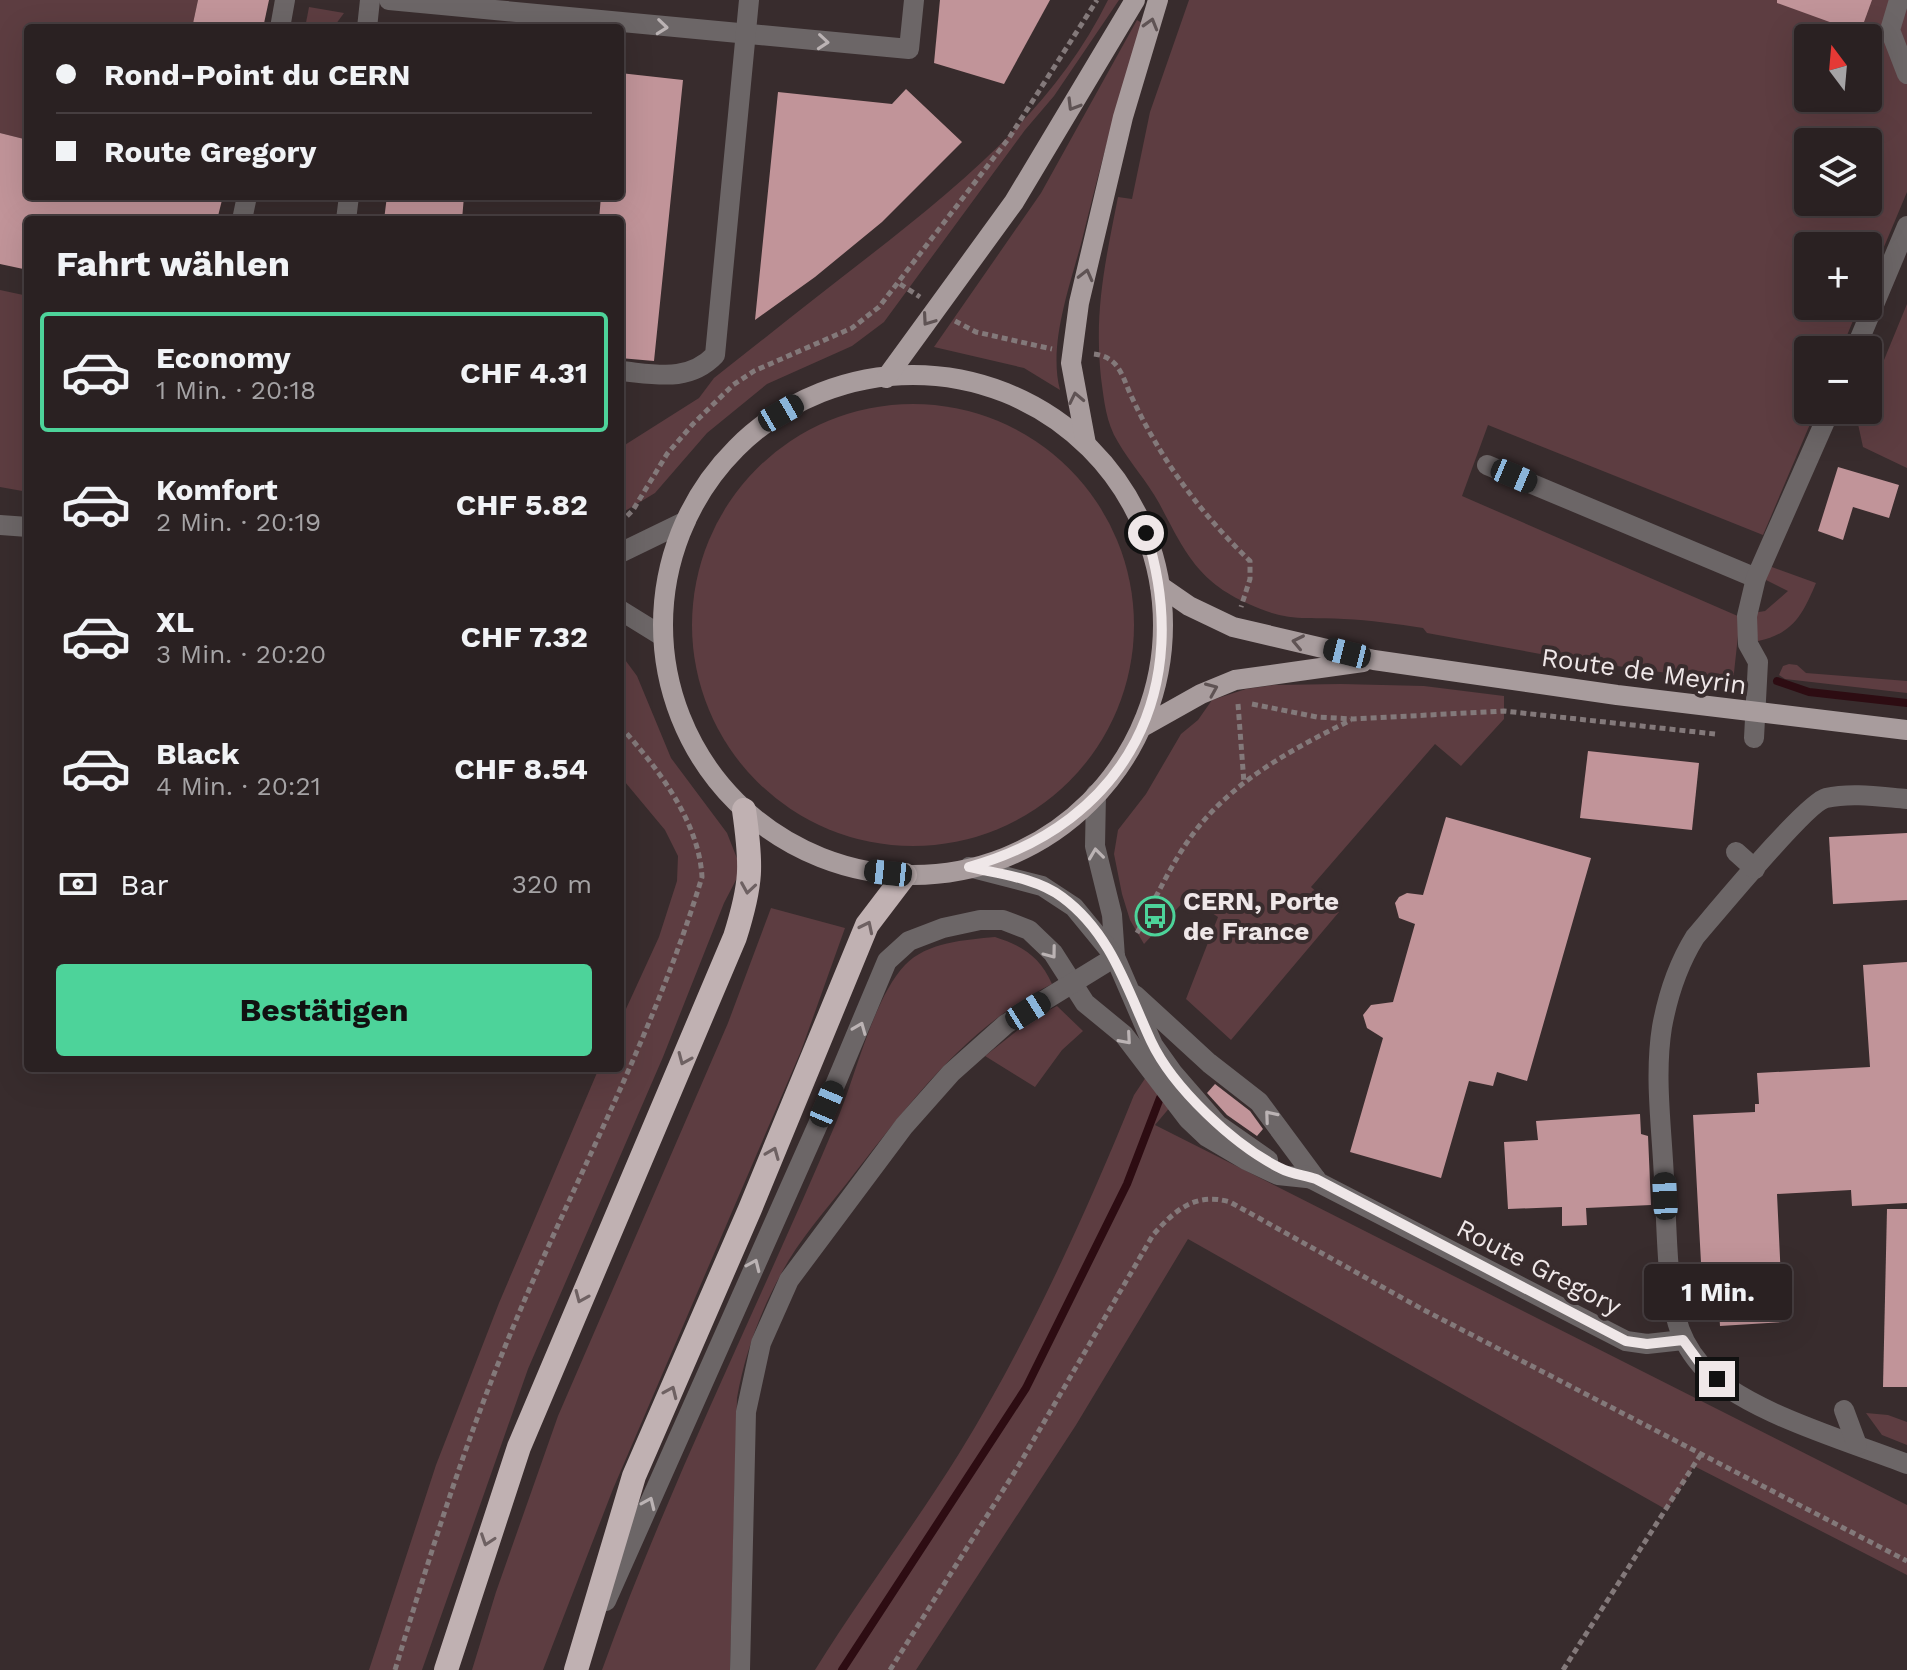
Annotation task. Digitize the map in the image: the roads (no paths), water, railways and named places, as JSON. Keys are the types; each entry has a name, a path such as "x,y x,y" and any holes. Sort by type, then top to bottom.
{"highway":[{"path":"446,1670 519,1447 735,937 750,891 751,867 744,810"},
{"path":"580,1661 634,1476 750,1209 867,925 905,875"}],"main road":[{"path":"886,378 1014,202 1135,0"},
{"path":"1086,444 1072,379 1072,352 1079,303 1123,117 1158,0"},
{"path":"943,377 997,388 1044,411 1086,444 1107,468 1146,533 1164,614 1158,676 1144,726 1116,771 1096,794 1053,831 1031,844 969,867 905,875 871,871 815,855 765,827 744,810 712,774 688,734 675,701 662,636 667,575 674,546 721,466 781,413 825,391 886,378 943,377"},
{"name":"Route de Meyrin","path":"1160,586 1189,606 1233,627 1374,660 1907,730"},
{"name":"Route de Meyrin","path":"1144,726 1201,694 1374,660"}],"street":[{"path":"281,24 285,0"},
{"path":"367,24 370,0"},
{"path":"389,0 909,49 914,0"},
{"path":"624,371 681,376 703,368 715,355 749,0"},
{"path":"1899,0 1890,30 1907,74"},
{"path":"1861,336 1907,226"},
{"path":"1754,738 1758,662 1748,644 1747,616 1756,578 1824,424"},
{"path":"1487,465 1756,578"},
{"path":"624,551 686,521"},
{"path":"0,525 24,527"},
{"path":"624,612 662,636"},
{"name":"Route Gregory","path":"1096,794 1096,856 1112,915 1115,957"},
{"path":"1907,799 1862,796 1824,798 1798,819 1695,937 1672,982 1662,1029 1659,1093 1671,1291 1683,1340 1702,1366 1732,1392 1907,1464"},
{"path":"1736,852 1755,869"},
{"name":"Route Gregory","path":"969,867 1030,882 1061,897 1085,918 1115,957 1153,1045 1194,1101 1218,1125 1281,1169 1316,1179 1626,1341 1647,1344 1683,1340"},
{"name":"Route Gregory","path":"580,1661 827,1104 887,961 909,941 924,934 980,920 1016,923 1041,940 1053,953 1085,1003 1124,1035 1188,1119 1207,1137 1278,1175 1316,1179"},
{"path":"740,1670 746,1412 761,1343 789,1280 904,1126 951,1073 1006,1024 1115,957"},
{"name":"Route Gregory","path":"1129,989 1209,1063 1259,1102 1316,1179"},
{"path":"1844,1410 1857,1445"}],"waterway":[{"path":"1777,681 1809,692 1907,703"},
{"path":"842,1670 1026,1388 1127,1184 1160,1098"}],"place":[{"name":"CERN, Porte de France","path":"1155,916"}]}
